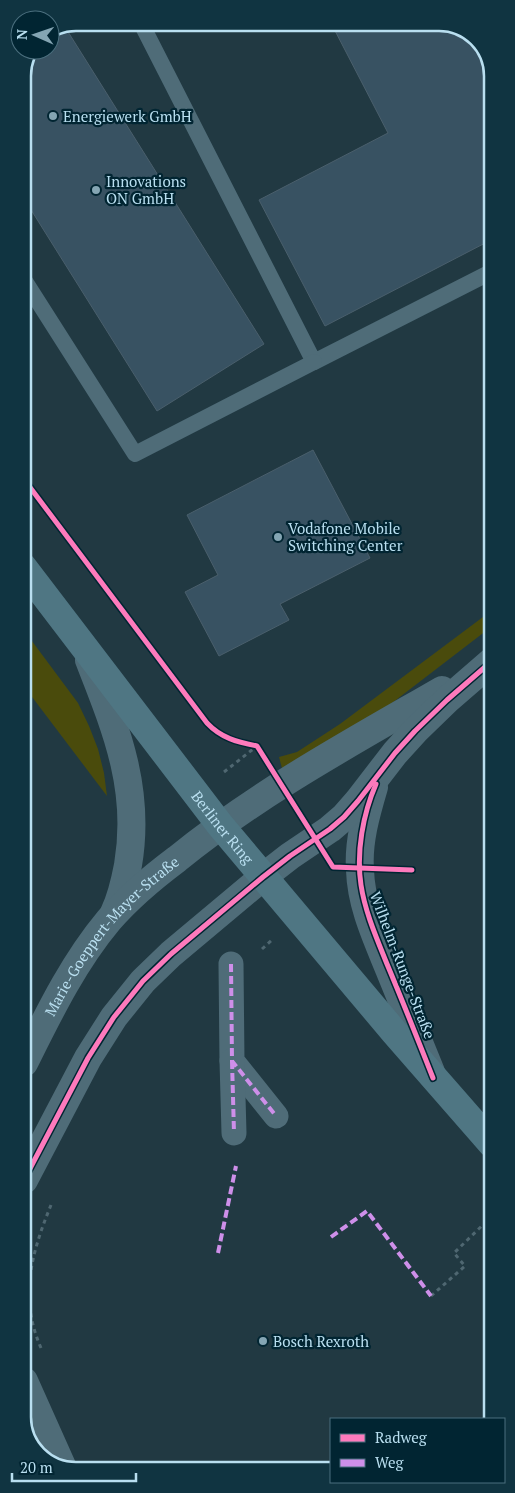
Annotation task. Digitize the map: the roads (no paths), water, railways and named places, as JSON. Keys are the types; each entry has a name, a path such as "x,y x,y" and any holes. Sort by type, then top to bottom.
{"main road":[{"name":"Berliner Ring","path":"31,578 262,877 484,1135"}],"street":[{"path":"86,650 118,738 129,786 131,806 132,831 127,870 119,901 111,918"},
{"name":"Wilhelm-Runge-Straße","path":"220,825 281,784 484,666"},
{"name":"Wilhelm-Runge-Straße","path":"262,877 344,817 415,731 484,668"},
{"name":"Wilhelm-Runge-Straße","path":"381,771 374,788 361,841 359,868 361,886 369,919 434,1078"},
{"name":"Marie-Goeppert-Mayer-Straße","path":"31,1049 68,978 111,918 165,868 220,825"},
{"path":"31,1167 88,1058 114,1017 129,998 143,981 171,954 262,877"},
{"path":"231,964 234,1133"},
{"path":"232,1061 276,1116"},
{"path":"31,1397 58,1458"}],"lane":[{"path":"145,31 314,362"},
{"path":"31,291 135,454 484,276"}],"place":[{"name":"Energiewerk GmbH","path":"53,116"},
{"name":"Innovations ON GmbH","path":"96,190"},
{"name":"Vodafone Mobile Switching Center","path":"278,537"},
{"name":"Bosch Rexroth","path":"263,1341"}]}
